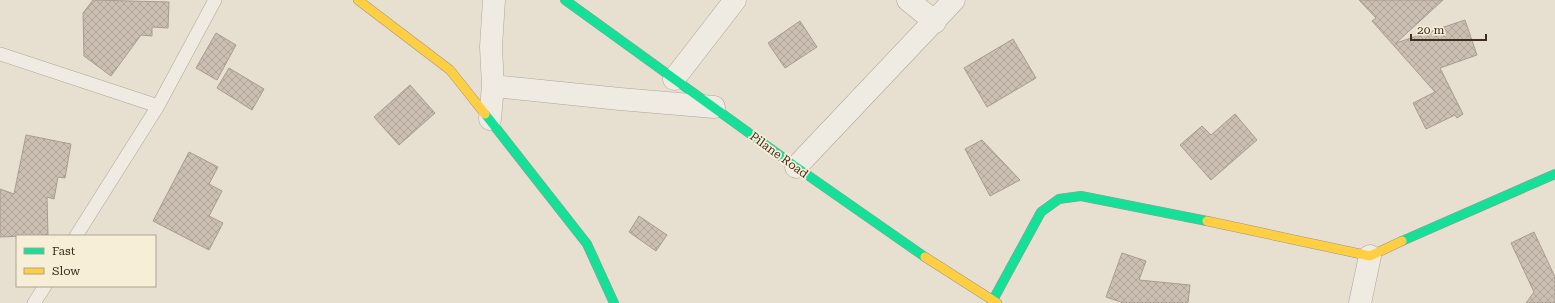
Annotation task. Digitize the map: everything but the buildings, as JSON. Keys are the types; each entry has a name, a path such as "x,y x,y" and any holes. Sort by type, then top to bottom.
{"street":[{"path":"358,0 450,70 587,244 614,303"},
{"path":"490,119 493,86 492,47 494,0"},
{"name":"Pilane Road","path":"565,0 796,167 934,263 995,302"},
{"path":"674,78 734,0"},
{"path":"908,0 935,22"},
{"path":"796,167 935,22 954,0"},
{"path":"493,86 714,107"},
{"path":"995,302 1041,212 1059,199 1081,196 1153,209 1370,256 1418,233 1555,174"},
{"path":"1360,303 1370,256"}],"lane":[{"path":"77,235 158,106 215,0"},
{"path":"0,54 158,106"},
{"path":"34,303 44,287"}],"traffic: fast":[{"path":"565,0 796,167 925,257"},
{"path":"485,114 587,244 614,303"},
{"path":"1402,241 1555,174"},
{"path":"993,300 1041,212 1059,199 1081,196 1207,221"}],"traffic: slow":[{"path":"358,0 450,70 485,114"},
{"path":"1207,221 1370,256 1402,241"},
{"path":"925,257 997,303"}]}
